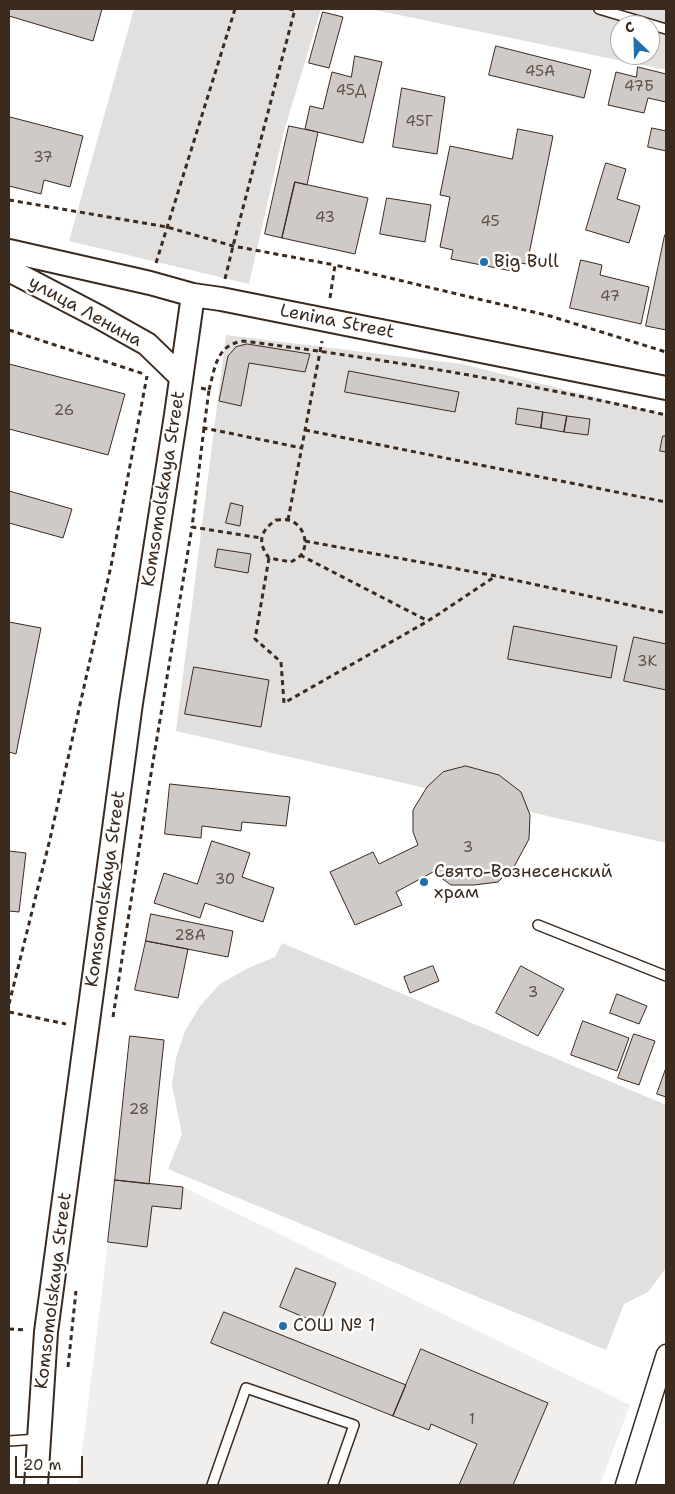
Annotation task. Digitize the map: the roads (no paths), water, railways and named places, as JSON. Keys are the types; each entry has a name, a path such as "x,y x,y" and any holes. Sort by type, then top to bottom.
{"street":[{"name":"Lenina Street","path":"9,251 150,283 193,295 666,388"},
{"name":"улица Ленина","path":"9,270 147,344 180,377"},
{"name":"Komsomolskaya Street","path":"36,1485 46,1332 131,703 193,295"},
{"path":"625,1485 666,1354"}],"lane":[{"path":"599,9 666,29"},
{"path":"538,925 666,976"},
{"path":"212,1485 246,1388 354,1426 333,1485"},
{"path":"9,1441 39,1439"}],"place":[{"name":"Big Bull","path":"484,262"},
{"name":"Свято-Вознесенский храм","path":"424,882"},
{"name":"СОШ № 1","path":"283,1326"}]}
